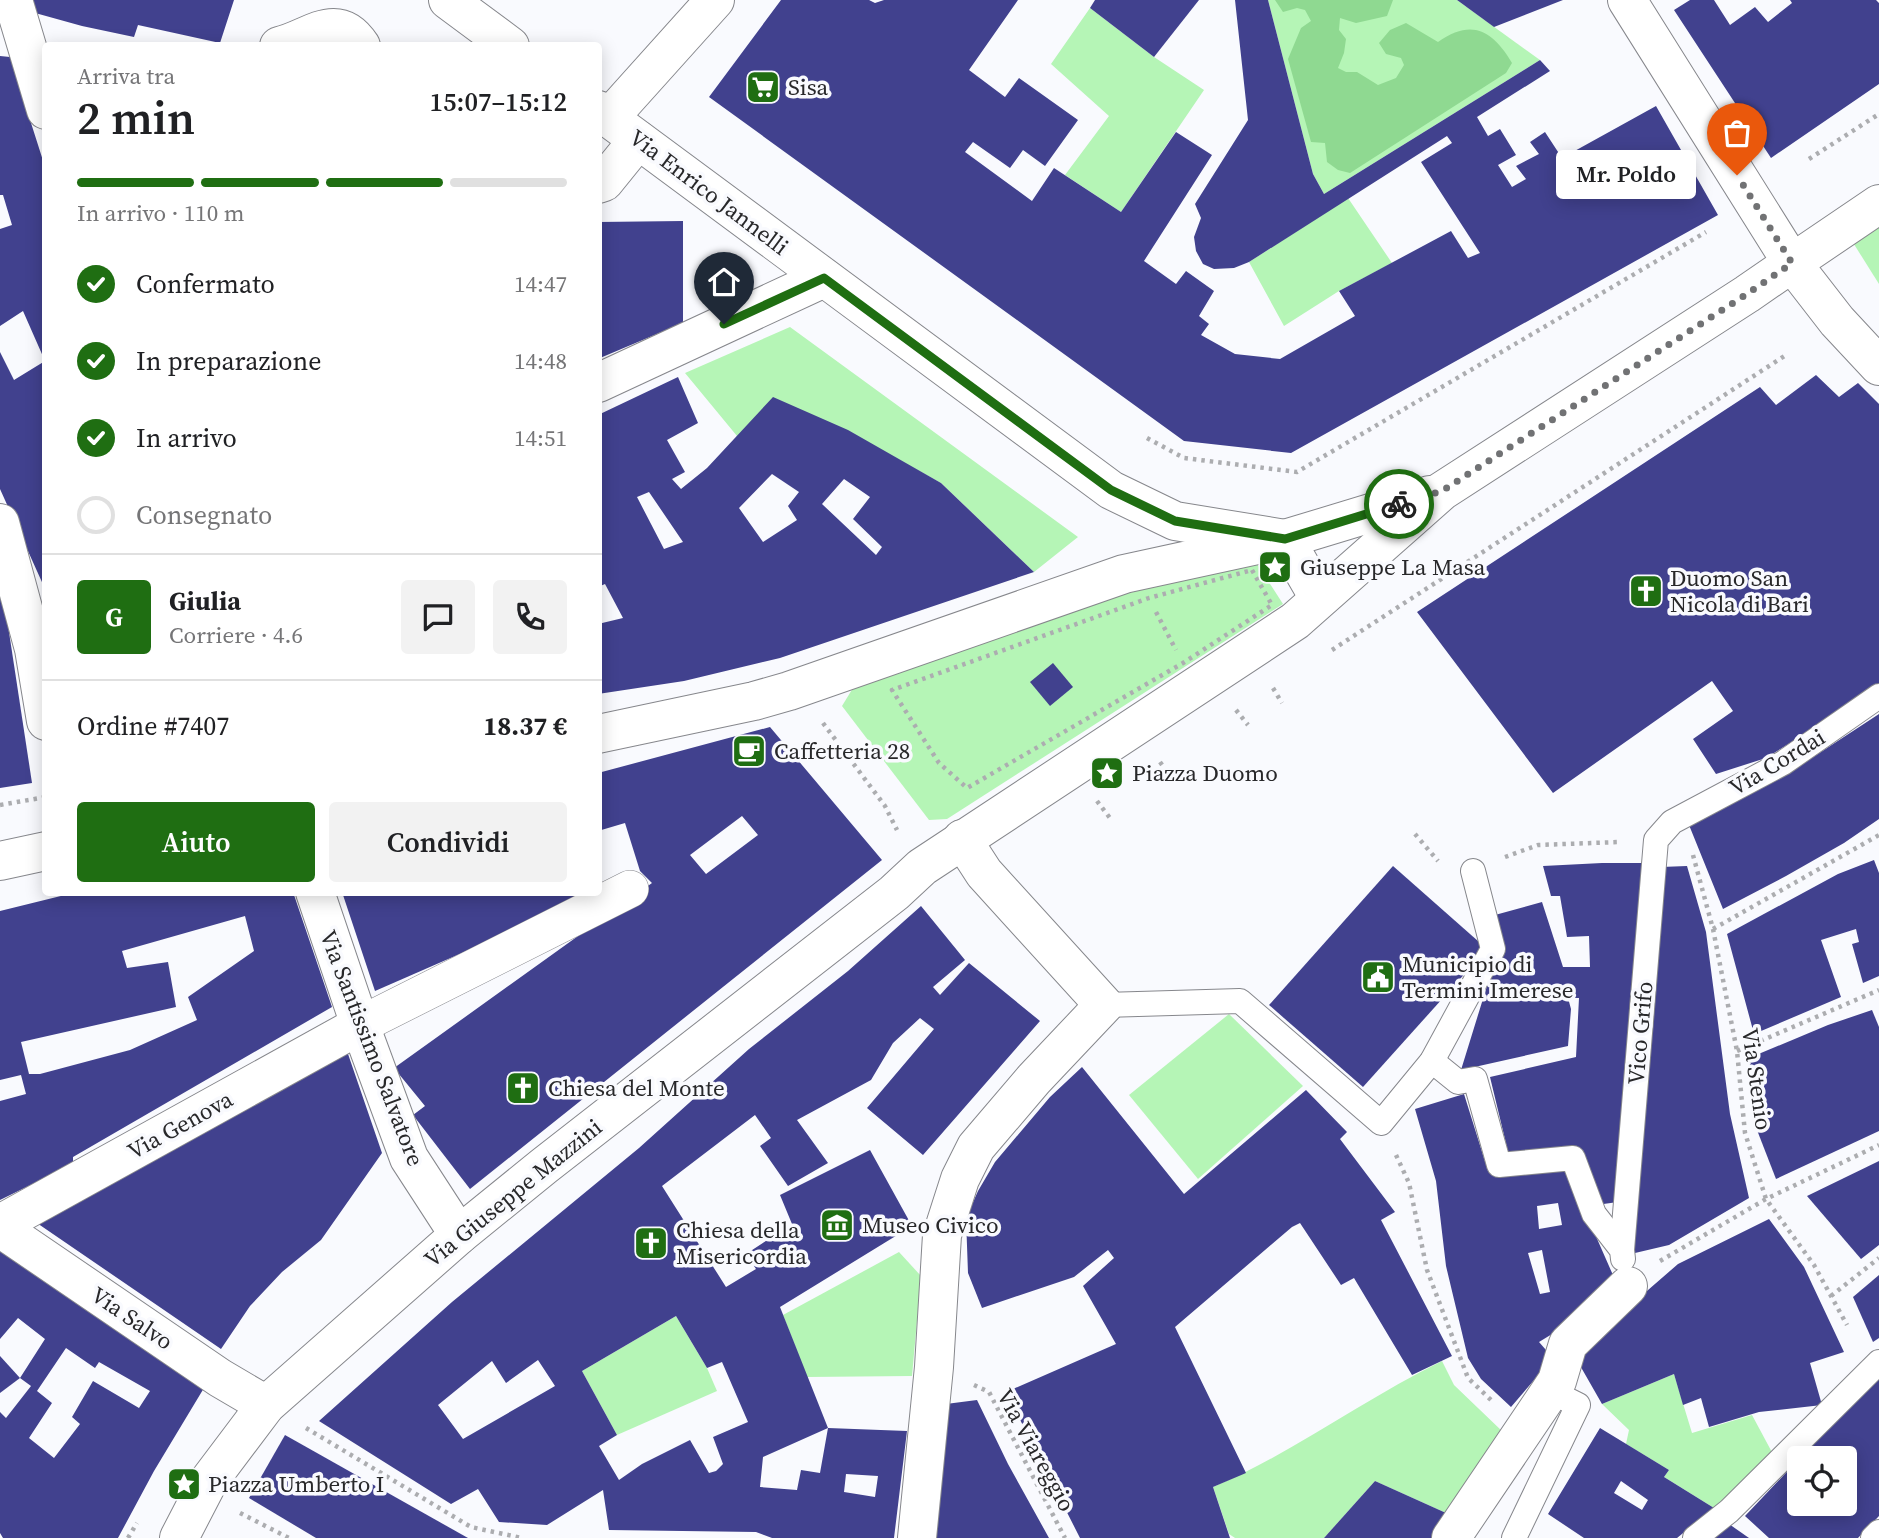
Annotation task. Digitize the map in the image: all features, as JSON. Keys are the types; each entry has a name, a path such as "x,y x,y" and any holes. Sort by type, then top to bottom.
{"street":[{"path":"13,0 42,98"},
{"path":"448,0 505,42"},
{"path":"602,182 615,123 715,0"},
{"path":"1627,0 1792,263 1837,321 1879,366"},
{"path":"296,42 332,27 349,31 358,42"},
{"name":"Via Enrico Jannelli","path":"615,123 1111,490 1175,521 1285,539"},
{"path":"602,733 754,701 802,687 1124,574 1285,539 1442,491 1735,302 1879,204"},
{"path":"602,381 824,278"},
{"name":"Via Giuseppe Mazzini","path":"179,1538 208,1482 266,1405 459,1235 894,893 922,867 1295,621 1442,491"},
{"path":"0,523 40,646 42,671"},
{"path":"1285,539 1319,598"},
{"path":"917,1538 934,1367 942,1235 960,1179 976,1147 1034,1079 1104,1005 985,873 962,839"},
{"path":"0,860 42,852"},
{"path":"360,1025 630,889"},
{"name":"Via Santissimo Salvatore","path":"316,896 409,1158 459,1235"},
{"name":"Via Genova","path":"0,1226 360,1025"},
{"name":"Via Salvo","path":"0,1226 220,1378 266,1405"},
{"path":"1451,1538 1557,1381 1568,1344 1625,1268"}],"lane":[{"name":"Via Cordai","path":"1664,831 1783,763 1879,696"},
{"name":"Vico Grifo","path":"1625,1268 1664,831"},
{"path":"1104,1005 1240,1002 1381,1123 1432,1061 1493,948 1473,871"},
{"path":"1432,1061 1458,1082 1475,1079 1499,1165 1573,1158 1594,1214 1625,1268"},
{"path":"1695,1538 1729,1511 1879,1362"},
{"path":"1514,1538 1578,1405 1563,1398"},
{"path":"1873,1538 1879,1532"}],"path":[{"path":"1809,159 1879,114"},
{"path":"1147,438 1184,458 1297,472 1706,232"},
{"path":"1389,614 1786,355"},
{"path":"1252,570 1272,605 1183,663 967,788 939,764 891,690 1149,598 1252,570"},
{"path":"1149,598 1183,663"},
{"path":"1272,687 1282,703"},
{"path":"819,717 886,806 902,839"},
{"path":"0,805 42,798"},
{"path":"1415,834 1440,863 1455,869 1473,871 1538,845 1664,831"},
{"name":"Via Stenio","path":"1664,831 1695,858 1713,929 1737,1051 1745,1133 1766,1199 1814,1265 1847,1325"},
{"path":"1713,929 1879,835"},
{"path":"1737,1051 1879,990"},
{"path":"1381,1123 1409,1183 1427,1270 1468,1378"},
{"path":"1625,1268 1668,1255 1766,1199 1879,1145"},
{"path":"1831,1296 1879,1258"},
{"name":"Via Viareggio","path":"934,1367 989,1392 1065,1538"},
{"path":"298,1424 471,1527 522,1538"},
{"path":"236,1511 289,1538"}],"green space":[{"path":"1268,0 1457,0 1540,60 1324,194 1313,174"},
{"path":"1275,0 1393,0 1387,16 1356,23 1340,18 1339,30 1346,39 1338,68 1346,72 1357,72 1378,85 1396,78 1404,65 1401,58 1386,54 1379,43 1390,30 1406,23 1438,42 1461,31 1480,31 1497,42 1512,63 1506,73 1350,173 1338,170 1327,162 1325,143 1311,142 1288,59 1301,28 1311,21 1305,10 1297,8 1283,12"},
{"path":"1090,8 1154,57 1204,90 1121,212 1065,175 1109,116 1051,64"},
{"path":"1348,198 1392,263 1339,291 1284,326 1249,262"},
{"path":"1879,224 1879,284 1852,241"},
{"path":"790,327 1078,537 1034,572 941,483 850,433 737,436 685,373"},
{"path":"1256,562 1283,604 947,819 929,820 842,706 853,688 1135,588"},
{"path":"1229,1014 1303,1086 1198,1179 1129,1095"},
{"path":"899,1252 921,1276 912,1376 807,1377 783,1315"},
{"path":"676,1316 707,1368 717,1391 617,1435 582,1371"},
{"path":"1442,1361 1454,1385 1503,1432 1446,1513 1375,1481 1324,1538 1235,1538 1229,1534 1213,1487 1272,1458"},
{"path":"1674,1374 1692,1433 1752,1415 1774,1456 1714,1508 1664,1477 1669,1470 1626,1444 1629,1430 1602,1404"}],"building":[{"path":"25,0 234,0 220,42 138,25 134,37 28,11"},
{"path":"781,0 869,0 875,3 884,0 1018,0 969,70 1005,97 1019,78 1078,120 1045,166 1023,150 1010,168 973,142 965,152 1032,201 1054,168 1121,212 1176,132 1212,155 1144,261 1176,284 1186,271 1214,291 1199,316 1209,324 1201,335 1235,354 1280,359 1355,316 1339,291 1451,231 1468,258 1480,253 1421,162 1452,143 1447,136 1249,262 1234,268 1214,269 1203,264 1196,251 1194,237 1201,218 1195,204 1248,120 1235,0 1268,0 1313,174 1324,194 1540,60 1550,71 1477,117 1488,136 1500,129 1516,155 1498,165 1512,187 1526,179 1516,166 1539,154 1530,142 1545,132 1562,158 1656,106 1718,215 1291,453 1184,441 709,97"},
{"path":"1095,0 1199,0 1154,57 1090,8"},
{"path":"1457,0 1563,0 1494,27"},
{"path":"1690,0 1714,0 1730,25 1755,7 1768,22 1792,3 1790,0 1876,0 1879,3 1879,84 1771,158 1674,10"},
{"path":"0,56 10,57 42,157 42,354 23,311 0,326 0,229 12,225 3,195 0,195"},
{"path":"683,221 683,323 602,357 602,222"},
{"path":"0,352 14,380 42,363 42,582 0,489"},
{"name":"Duomo San Nicola di Bari","path":"1816,375 1839,397 1858,383 1879,404 1879,683 1847,707 1766,758 1716,774 1693,739 1733,711 1712,681 1553,793 1417,612 1760,387 1776,405"},
{"path":"678,377 698,423 667,440 685,472 672,479 681,489 707,468 773,397 848,430 941,483 1034,572 780,658 684,681 602,693 602,623 623,618 605,584 602,585 602,413","holes":["772,474 799,492 788,506 797,520 763,542 739,508","844,479 870,497 853,519 882,547 876,555 822,504","649,492 683,542 664,549 637,497"]},
{"path":"0,573 32,783 0,788"},
{"path":"1053,663 1073,687 1050,706 1030,682"},
{"path":"1879,714 1879,819 1844,843 1723,909 1689,825 1795,769"},
{"path":"770,727 882,860 470,1189 413,1115 425,1106 394,1068 652,883 640,871 625,823 602,830 602,772","holes":["742,816 758,835 706,874 690,855"]},
{"path":"1874,860 1879,873 1879,976 1863,983 1852,944 1859,942 1856,929 1821,940 1841,997 1754,1034 1727,934 1838,874"},
{"path":"1643,863 1618,1202 1596,1205 1576,1151 1510,1160 1490,1077 1576,1057 1579,998 1568,998 1571,1009 1568,1046 1461,1070 1499,947 1495,915 1542,902 1563,967 1590,967 1589,936 1567,937 1560,896 1551,896 1543,866"},
{"name":"Municipio di Termini Imerese","path":"1393,866 1487,949 1363,1087 1269,1005"},
{"path":"1687,866 1706,932 1730,1114 1749,1198 1669,1245 1635,1253 1635,1205 1661,867"},
{"path":"61,896 294,896 332,1007 73,1157 73,1164 0,1200 0,1101 26,1094 21,1075 0,1080 0,911","holes":["245,916 254,951 188,997 197,1020 130,1050 40,1074 29,1074 21,1042 176,1007 168,962 127,968 122,951"]},
{"path":"343,896 580,896 581,901 375,991"},
{"path":"921,906 965,960 933,987 940,995 969,963 1040,1021 923,1155 867,1108 934,1029 920,1018 893,1043 871,1080 797,1120 828,1163 788,1186 760,1146 771,1138 755,1115 662,1186 726,1287 756,1269 746,1254 792,1224 780,1195 870,1150 912,1226 780,1307 828,1428 907,1431 894,1538 772,1538 756,1532 609,1530 603,1490 547,1525 499,1522 478,1489 451,1504 319,1421 452,1302 639,1148 749,1049 848,971","holes":["676,1316 707,1368 722,1362 748,1422 713,1437 723,1464 716,1471 709,1473 690,1440 642,1464 619,1480 599,1446 617,1435 582,1371","538,1360 555,1386 463,1439 438,1405 492,1361 506,1383","828,1428 820,1473 801,1470 797,1490 760,1487 763,1457","846,1474 878,1476 875,1497 844,1492"]},
{"path":"1872,1010 1879,1027 1879,1131 1776,1179 1757,1130 1749,1058"},
{"path":"347,1051 382,1153 321,1240 282,1272 250,1306 221,1349 34,1221"},
{"path":"1082,1067 1184,1194 1306,1090 1347,1132 1340,1139 1395,1212 1381,1220 1452,1356 1412,1375 1354,1278 1341,1285 1300,1223 1292,1227 1175,1327 1246,1473 1213,1487 1230,1538 1080,1538 1006,1392 1116,1344 1083,1286 1114,1258 1108,1250 1074,1277 982,1308 968,1273 966,1218 978,1191 995,1162 1050,1097"},
{"path":"1464,1094 1488,1171 1568,1163 1580,1200 1616,1282 1557,1331 1539,1342 1553,1358 1511,1407 1481,1379 1468,1358 1446,1266 1436,1181 1415,1109","holes":["1558,1203 1562,1225 1539,1229 1537,1206","1542,1250 1550,1292 1540,1294 1528,1253"]},
{"path":"1879,1161 1879,1245 1861,1259 1807,1196"},
{"path":"1769,1219 1804,1267 1844,1352 1810,1363 1822,1405 1759,1412 1709,1427 1701,1398 1683,1405 1674,1374 1602,1404 1572,1356 1678,1264"},
{"path":"0,1246 207,1383 154,1471 118,1538 3,1538 0,1533 0,1412 6,1418 31,1386 20,1378 45,1339 18,1318 0,1339","holes":["66,1348 95,1368 99,1362 150,1391 139,1408 93,1381 72,1417 80,1424 54,1458 29,1438 52,1403 37,1391"]},
{"path":"1879,1275 1879,1338 1873,1342 1853,1297"},
{"path":"0,1356 20,1378 0,1393"},
{"path":"1879,1375 1879,1516 1858,1538 1769,1538 1745,1516 1787,1472 1787,1516 1857,1516 1857,1446 1811,1446"},
{"path":"977,1400 1008,1464 1049,1538 936,1538 946,1404"},
{"path":"1600,1428 1669,1470 1664,1477 1714,1508 1677,1538 1584,1538 1548,1514","holes":["1621,1481 1648,1500 1642,1510 1614,1493"]},
{"path":"285,1435 468,1538 316,1538 249,1498"},
{"path":"1375,1481 1446,1513 1431,1538 1324,1538"},
{"path":"1729,1524 1749,1538 1712,1538"}],"way so far":[{"path":"1399,504 1442,491 1792,263 1737,175"}],"place":[{"name":"Sisa","path":"763,87"},
{"name":"Mr. Poldo","path":"1737,175"},
{"name":"Giuseppe La Masa","path":"1275,567"},
{"name":"Duomo San Nicola di Bari","path":"1646,591"},
{"name":"Caffetteria 28","path":"749,751"},
{"name":"Piazza Duomo","path":"1107,773"},
{"name":"Municipio di Termini Imerese","path":"1378,977"},
{"name":"Chiesa del Monte","path":"523,1088"},
{"name":"Museo Civico","path":"837,1225"},
{"name":"Chiesa della Misericordia","path":"651,1243"},
{"name":"Piazza Umberto I","path":"184,1484"}],"route":[{"path":"724,324 824,278 1111,490 1175,521 1285,539 1399,504"}]}
